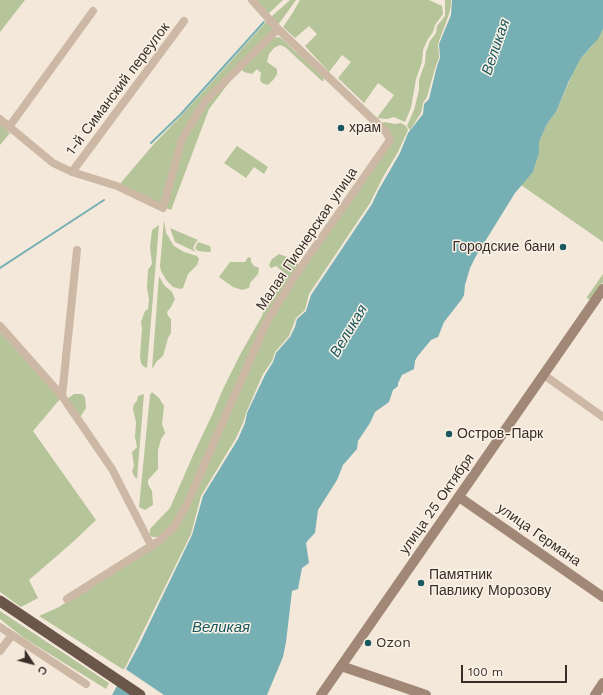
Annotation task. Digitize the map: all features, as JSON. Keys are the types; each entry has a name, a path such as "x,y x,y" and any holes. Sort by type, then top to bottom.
{"highway":[{"path":"0,601 140,695"}],"main road":[{"name":"улица 25 Октября","path":"321,695 603,289"},
{"name":"улица Германа","path":"459,497 603,597"},
{"path":"341,666 426,695"},
{"path":"595,695 603,683"}],"street":[{"name":"Малая Пионерская улица","path":"67,599 159,541 174,527 188,504 267,321 299,270 390,140 386,132 278,29 252,0"},
{"path":"9,127 93,11"},
{"name":"1-й Симанский переулок","path":"72,172 184,21"},
{"path":"0,119 53,163 72,172 117,186 163,208 182,139 206,100 278,29"},
{"path":"62,396 77,250"},
{"path":"0,326 62,396 112,469 151,545"},
{"path":"544,375 603,416"},
{"path":"0,627 86,684"},
{"path":"0,651 12,635"}],"green space":[{"path":"0,0 25,0 0,32"},
{"path":"256,0 283,0 268,14"},
{"path":"290,0 296,0 278,25 271,17"},
{"path":"300,0 429,0 442,6 443,14 435,25 433,32 423,50 422,62 416,79 411,108 405,122 394,117 387,119 377,118 394,95 378,83 364,103 338,78 351,62 342,55 329,72 305,46 317,34 309,26 295,38 283,27"},
{"path":"445,0 451,0 451,5 438,44 439,58 427,97 423,103 421,113 410,130 407,126 414,110 419,90 419,80 425,63 426,52 430,41 436,33 437,26 445,16"},
{"path":"268,20 276,29 205,99 181,138 162,206 119,185 153,145"},
{"path":"603,29 603,242 521,185 533,172 539,153 539,142 547,124 556,112 573,73 581,58 593,45"},
{"path":"279,37 324,78 323,81 285,47 280,45 274,48 269,54 267,62 277,69 277,74 268,85 262,83 260,80 261,73 257,69 252,74 244,72 241,69 273,38"},
{"path":"237,72 209,109 171,210 164,207 183,139 207,100"},
{"path":"384,122 395,124 401,123 406,126 408,130 398,152 370,203 309,294 305,310 296,318 289,336 275,352 272,361 263,374 236,438 201,496 191,534 124,670 39,616 59,607 119,568 177,527 269,322 301,271 391,141 381,124"},
{"path":"0,124 10,133 0,145"},
{"path":"237,146 268,167 264,174 254,167 246,178 224,163"},
{"path":"164,220 166,233 174,246 184,252 197,256 199,259 197,265 188,274 183,288 181,289 173,287 161,271 160,266"},
{"path":"159,225 147,368 141,363 140,356 142,329 141,322 145,311 148,309 149,299 147,288 148,270 152,264 150,247 152,230"},
{"path":"170,228 198,240 193,248 196,252 175,242"},
{"path":"198,242 210,246 211,251 198,251 195,248"},
{"path":"279,254 293,259 298,263 298,266 266,319 185,503 172,525 158,537 153,537 150,535 150,529 170,508 223,389 241,353 262,316 266,305 287,275 276,266 271,268 269,265 272,259"},
{"path":"248,257 251,258 251,262 254,266 259,268 258,274 250,283 249,288 242,290 233,287 219,277 230,262 245,262"},
{"path":"603,274 603,282 591,300 588,299 587,297"},
{"path":"159,276 164,285 172,292 175,299 167,312 171,319 171,333 163,356 157,361 152,369"},
{"path":"0,332 61,398 33,431 96,520 29,580 38,598 21,607 0,592"},
{"path":"152,392 159,398 164,406 162,424 165,433 161,439 158,450 158,469 148,480 148,484 152,491 153,505 145,510 139,507 150,395"},
{"path":"74,394 82,394 85,397 86,408 81,416 67,399"},
{"path":"144,394 137,479 132,471 134,466 132,452 137,447 135,437 136,422 133,409 138,396"},
{"path":"0,611 109,683 106,689 24,638 0,619"}],"water":[{"name":"Великая","path":"452,0 603,0 603,29 598,39 581,58 569,81 556,112 547,124 539,142 539,153 533,172 515,193 476,256 470,268 462,299 444,322 438,337 431,340 417,357 414,369 402,375 398,386 393,390 389,402 375,412 370,423 358,441 357,449 343,465 337,480 318,510 315,533 306,543 309,563 302,568 298,589 292,591 283,657 267,695 112,695 139,645 192,535 203,496 238,439 245,423 247,413 265,375 273,362 276,353 290,337 297,319 306,311 311,295 372,204 400,153 408,133 423,114 424,104 429,99 440,58 439,44 451,15"}],"pier":[{"path":"124,668 164,695 133,695 116,684"}],"waterway":[{"path":"151,143 181,114 264,22"},
{"path":"0,268 104,200"}],"place":[{"name":"храм","path":"341,128"},
{"name":"Городские бани","path":"563,247"},
{"name":"Остров-Парк","path":"449,434"},
{"name":"Памятник Павлику Морозову","path":"421,583"},
{"name":"Ozon","path":"368,643"}]}
